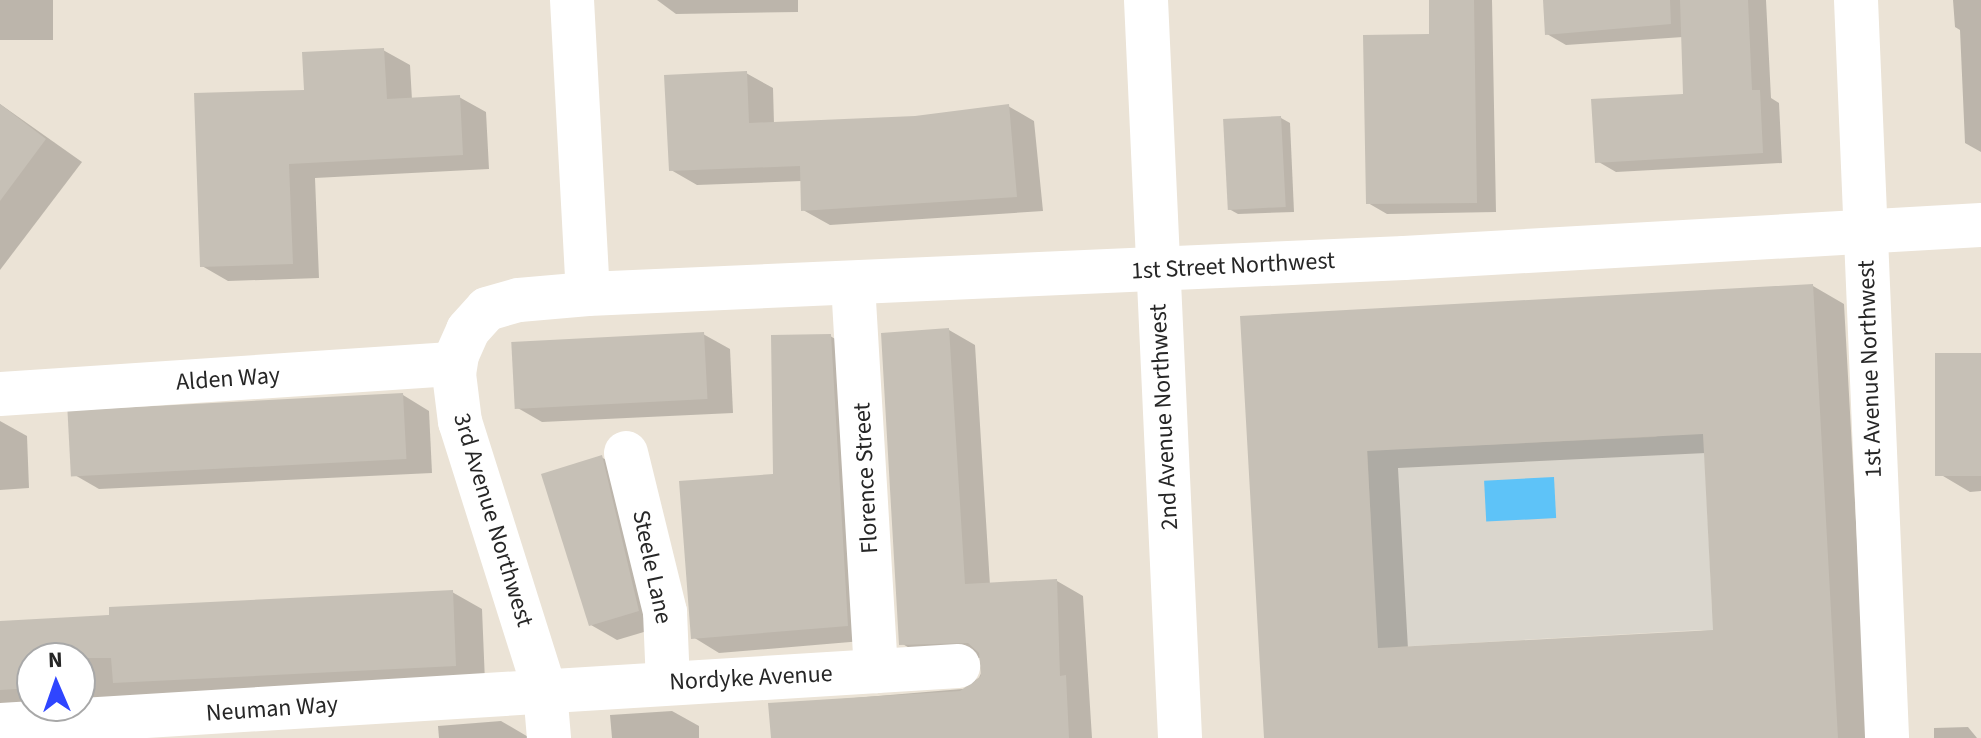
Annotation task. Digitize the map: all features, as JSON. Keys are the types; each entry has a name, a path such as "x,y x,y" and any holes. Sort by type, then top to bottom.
{"street":[{"path":"572,0 588,294"},
{"name":"2nd Avenue Northwest","path":"1146,0 1156,270 1180,738"},
{"name":"1st Avenue Northwest","path":"1856,0 1887,738"},
{"name":"1st Street Northwest","path":"487,309 519,300 588,294 1156,270 1981,225"},
{"name":"Florence Street","path":"853,284 876,671"},
{"name":"3rd Avenue Northwest","path":"487,309 468,330 455,364 460,422 545,691 549,738"},
{"name":"Alden Way","path":"0,394 455,364"},
{"name":"Steele Lane","path":"626,453 665,612 668,683"},
{"name":"Nordyke Avenue","path":"545,691 958,666"},
{"name":"Neuman Way","path":"0,725 103,729 545,691"}],"shaded area":[{"path":"1703,421 1712,608 1737,635 1701,630 1396,647 1377,659 1367,441 1415,448 1655,437"}],"water":[{"path":"1554,477 1556,518 1486,522 1484,481"}],"building":[{"path":"1429,0 1474,0 1477,203 1366,204 1363,35 1429,34"},
{"path":"1543,0 1670,0 1671,24 1545,35"},
{"path":"1680,0 1748,0 1752,90 1760,90 1763,153 1595,163 1591,99 1683,94"},
{"path":"384,48 387,99 460,95 463,155 289,164 293,264 200,267 194,93 304,90 302,52"},
{"path":"747,71 749,123 915,116 1009,104 1017,197 801,211 800,166 669,171 664,75"},
{"path":"0,104 46,139 0,201"},
{"path":"1281,116 1286,207 1228,210 1223,119"},
{"path":"1813,284 1838,738 1264,738 1240,316","holes":["1703,434 1713,630 1378,648 1367,451"]},
{"path":"949,328 965,584 1057,579 1060,676 1066,675 1069,738 771,738 768,703 960,691 981,676 979,653 968,643 899,645 881,333"},
{"path":"704,332 708,399 515,409 511,342"},
{"path":"831,334 848,626 691,639 679,481 773,474 771,335"},
{"path":"1935,353 1981,353 1981,476 1935,476"},
{"path":"403,393 406,459 71,476 67,411"},
{"path":"602,455 639,611 589,626 541,474"},
{"path":"453,590 456,666 113,683 111,658 96,658 96,642 16,642 16,689 0,690 0,621 109,615 109,607"}]}
